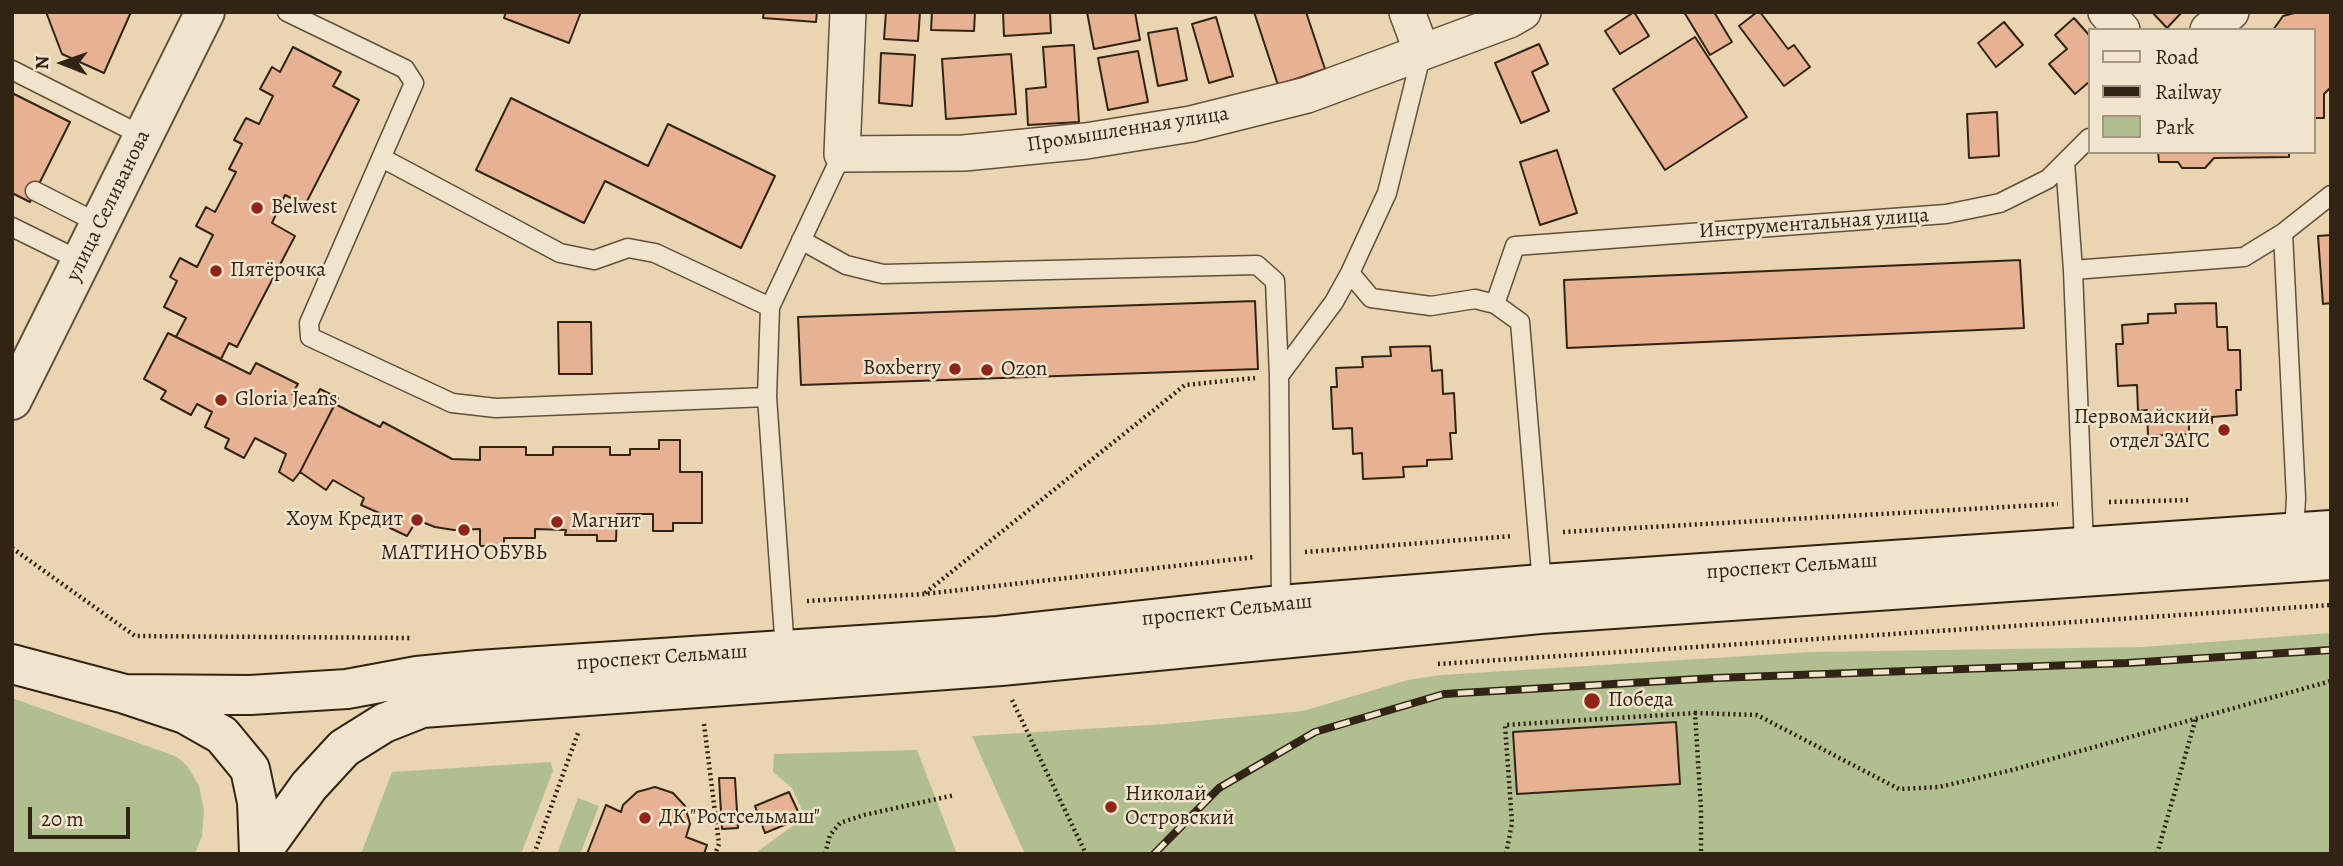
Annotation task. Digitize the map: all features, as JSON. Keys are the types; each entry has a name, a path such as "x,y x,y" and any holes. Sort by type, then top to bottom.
{"main road":[{"name":"улица Селиванова","path":"12,400 205,12"},
{"name":"проспект Сельмаш","path":"125,694 236,695 347,689 417,676 478,670 999,636 1281,605 1542,584 2313,531"},
{"name":"проспект Сельмаш","path":"260,854 309,786 344,748 384,723 422,708 1004,689 1540,614 2331,560"},
{"path":"12,664 125,694 186,714 222,735 250,769 257,802 260,854"}],"street":[{"path":"842,154 848,12"},
{"path":"1407,12 1422,52"},
{"name":"Промышленная улица","path":"842,154 964,153 1086,141 1191,124 1307,95 1509,20 1523,12"},
{"path":"2106,12 2120,28"},
{"path":"2211,28 2231,12"}],"lane":[{"path":"288,12 405,69 414,83 309,323 310,337 452,403 496,408 767,397"},
{"path":"1279,376 1334,302 1387,193 1422,52"},
{"path":"12,70 143,136"},
{"name":"Инструментальная улица","path":"1495,304 1515,246 1946,214 2000,203 2048,179 2088,139"},
{"path":"785,650 767,397 769,307 842,154"},
{"path":"382,158 560,253 594,260 628,248 655,253 769,307"},
{"path":"2065,162 2073,270 2084,546"},
{"path":"35,191 100,224"},
{"path":"2073,270 2244,257 2283,233 2331,195"},
{"path":"12,227 81,261"},
{"path":"2283,233 2295,484 2313,531"},
{"path":"801,240 846,265 883,274 1257,265 1275,281 1279,376 1281,605"},
{"path":"1350,273 1371,299 1430,306 1475,299 1495,304 1520,321 1542,584"}],"path":[{"path":"924,594 1185,385 1279,376"},
{"path":"12,548 135,636 421,638"},
{"path":"1437,664 2331,605"},
{"path":"1506,854 1512,823 1505,725 1696,712 1757,715 1899,789 1939,787 2012,770 2331,681"},
{"path":"1004,689 1026,699"},
{"path":"1004,689 1086,854"},
{"path":"1696,712 1701,854"},
{"path":"2157,854 2196,718"},
{"path":"704,723 719,844 715,854"},
{"path":"534,854 579,730"},
{"path":"825,854 830,835 840,823 955,795"}],"green space":[{"path":"2331,633 2331,854 1025,854 972,736 1166,724 1303,711 1408,680 1441,675 1811,652 2142,647"},
{"path":"12,698 175,756 182,761 199,786 204,810 202,836 195,854 12,854"},
{"path":"917,750 957,854 754,854 805,817 792,788 773,772 774,754"},
{"path":"551,762 553,771 521,854 361,854 392,772"},
{"path":"578,798 599,806 580,854 557,854"}],"building":[{"path":"46,12 131,12 104,73 62,54"},
{"path":"506,12 581,12 569,43 504,18"},
{"path":"764,12 817,12 816,22 763,18"},
{"path":"886,12 920,12 918,41 884,39"},
{"path":"932,12 975,12 974,31 931,30"},
{"path":"1003,12 1050,12 1051,33 1004,36"},
{"path":"1087,12 1135,12 1140,40 1094,49"},
{"path":"1254,12 1306,12 1325,69 1278,85"},
{"path":"1634,12 1649,36 1620,54 1605,31"},
{"path":"1684,12 1714,12 1732,42 1710,55"},
{"path":"1760,12 1788,49 1794,45 1810,67 1784,86 1739,26"},
{"path":"2152,12 2182,12 2167,28"},
{"path":"2298,12 2331,12 2331,87 2324,94 2324,118 2315,118 2315,28 2274,28 2283,16"},
{"path":"1216,17 1233,76 1209,83 1192,24"},
{"path":"2074,18 2088,34 2088,83 2075,94 2049,64 2067,49 2055,35"},
{"path":"2004,22 2023,45 1996,67 1978,43"},
{"path":"1177,28 1187,80 1158,86 1148,33"},
{"path":"1695,37 1747,117 1665,170 1613,89"},
{"path":"1539,44 1548,64 1532,72 1549,111 1521,123 1495,63"},
{"path":"1074,45 1079,122 1028,125 1026,89 1046,87 1043,47"},
{"path":"293,47 341,72 333,86 359,100 305,205 285,195 272,223 295,236 237,347 229,343 221,359 176,337 186,318 164,307 177,281 170,277 180,258 197,267 213,235 196,226 206,207 215,212 236,172 229,169 242,144 234,140 246,118 259,124 273,96 260,89 272,67 280,72"},
{"path":"1138,51 1148,102 1108,110 1098,58"},
{"path":"881,53 915,55 912,106 879,103"},
{"path":"1011,54 1016,114 946,119 942,59"},
{"path":"12,93 70,122 30,202 12,193"},
{"path":"511,98 648,166 668,124 775,176 741,248 605,181 584,223 476,170"},
{"path":"1997,112 1999,156 1969,158 1967,114"},
{"path":"1557,150 1577,213 1540,225 1520,162"},
{"path":"2158,154 2289,154 2289,157 2214,158 2205,168 2182,168 2178,162 2159,162"},
{"path":"2331,235 2331,303 2323,304 2318,236"},
{"path":"2020,260 2024,328 1567,348 1564,280"},
{"path":"1255,301 1258,369 801,385 798,317"},
{"path":"2216,303 2217,327 2227,327 2228,350 2240,350 2241,390 2236,390 2237,415 2212,417 2212,423 2189,424 2189,434 2148,436 2147,410 2138,411 2137,385 2118,386 2116,344 2123,344 2122,325 2148,323 2148,314 2176,313 2175,304"},
{"path":"558,322 591,322 592,374 559,374"},
{"path":"168,333 250,374 256,363 298,384 292,394 312,405 320,389 338,398 293,481 279,472 286,454 255,438 244,458 225,448 229,439 205,427 212,412 197,404 191,415 161,399 166,391 144,379"},
{"path":"1430,346 1432,371 1442,370 1443,394 1454,393 1456,433 1450,433 1452,459 1427,460 1427,466 1403,467 1404,477 1363,479 1362,453 1353,454 1352,428 1333,429 1331,387 1337,387 1336,368 1363,367 1362,357 1391,356 1390,347"},
{"path":"335,404 380,427 383,422 452,459 480,460 480,447 526,447 526,455 553,455 553,447 610,447 610,455 630,455 630,449 659,449 659,440 680,440 680,472 702,472 702,523 673,523 673,531 653,531 653,514 617,514 616,541 597,541 597,535 565,535 566,530 535,529 535,538 504,538 504,546 480,546 480,529 454,530 417,520 407,536 390,528 393,519 361,505 364,498 333,480 326,490 300,472"},
{"path":"1676,722 1680,784 1517,794 1513,732"},
{"path":"719,778 735,778 738,828 722,829"},
{"name":"ДК \"Ростсельмаш\"","path":"655,787 673,793 685,806 690,824 686,837 707,845 704,854 587,854 606,805 621,812 623,805 637,792"},
{"path":"789,792 801,818 765,833 755,806"}],"railway":[{"path":"1154,854 1219,788 1315,732 1444,694 1715,678 2127,663 2331,650"}],"place":[{"name":"Belwest","path":"257,208"},
{"name":"Пятёрочка","path":"216,271"},
{"name":"Boxberry","path":"955,369"},
{"name":"Ozon","path":"987,370"},
{"name":"Gloria Jeans","path":"221,400"},
{"name":"Первомайский отдел ЗАГС","path":"2224,430"},
{"name":"Хоум Кредит","path":"417,520"},
{"name":"Магнит","path":"557,522"},
{"name":"МАТТИНО ОБУВЬ","path":"464,530"},
{"name":"Победа","path":"1592,701"},
{"name":"Николай Островский","path":"1111,807"},
{"name":"ДК \"Ростсельмаш\"","path":"645,818"}]}
